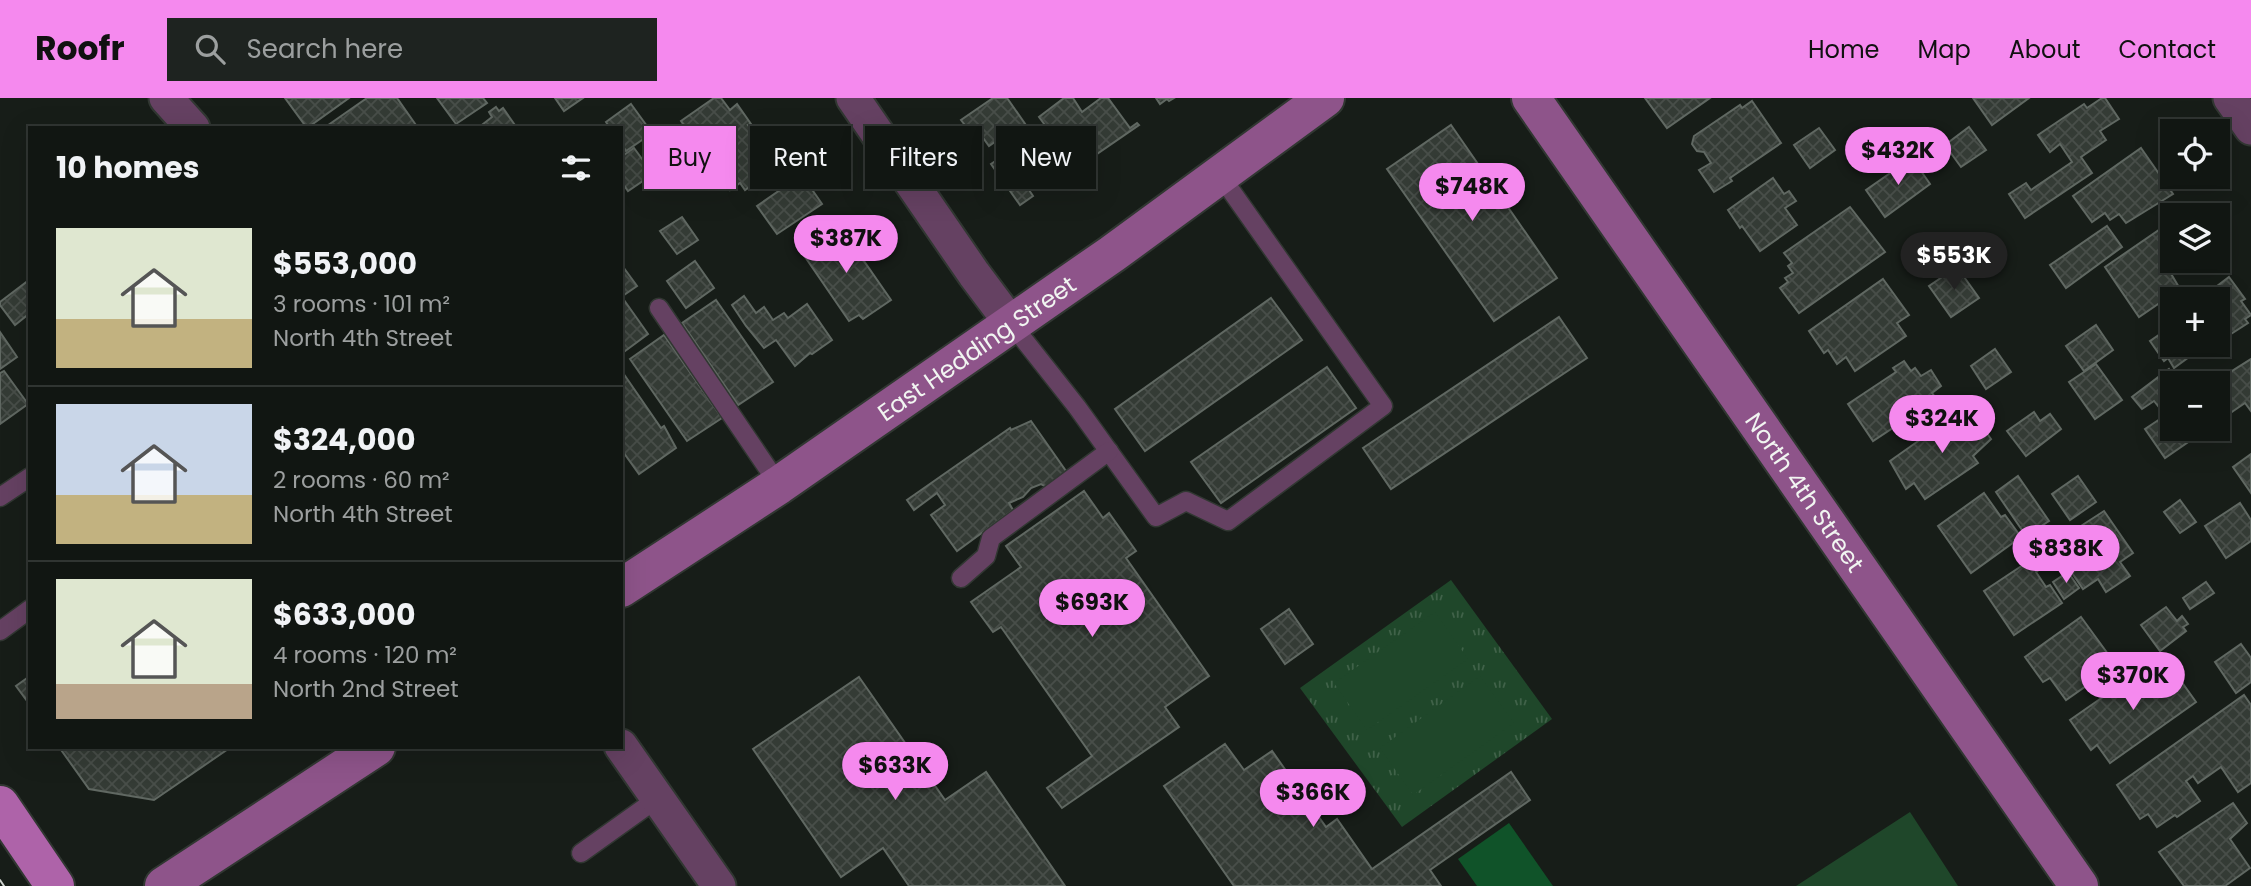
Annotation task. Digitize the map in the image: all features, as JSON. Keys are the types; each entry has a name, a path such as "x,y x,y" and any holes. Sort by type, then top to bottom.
{"main road":[{"name":"East Hedding Street","path":"623,587 779,485 1111,254 1325,98"},
{"name":"North 4th Street","path":"1531,98 2079,886"},
{"path":"164,886 373,749"},
{"path":"0,805 55,886"}],"street":[{"path":"166,98 191,126"},
{"path":"853,98 1010,322"},
{"path":"2230,98 2251,128"},
{"path":"623,749 719,886"}],"lane":[{"path":"1010,322 1045,364 1156,517 1186,502 1227,521 1383,406 1220,175"},
{"path":"659,308 779,485"},
{"path":"961,578 986,555 991,538 1109,451"},
{"path":"0,498 28,478"},
{"path":"0,631 28,611"},
{"path":"581,853 657,798"}],"green space":[{"path":"1451,580 1552,719 1402,827 1300,688"},
{"path":"1435,612 1468,659 1367,730 1334,683"},
{"path":"1480,676 1514,723 1413,795 1380,748"},
{"path":"1910,812 1958,886 1796,886"}],"shaded area":[{"path":"1509,823 1553,886 1477,886 1458,859"}],"building":[{"path":"285,98 349,98 310,126 306,126"},
{"path":"367,98 397,98 417,126 327,126"},
{"path":"437,98 483,98 487,103 456,124"},
{"path":"555,98 583,98 564,111"},
{"path":"714,98 721,98 730,110 737,104 751,124 748,125 750,187 745,190 740,183 736,186 736,126 684,126 681,121"},
{"path":"993,98 1007,98 1027,126 996,126 996,141 989,146 982,136 982,126 966,126 961,120"},
{"path":"1064,98 1073,98 1082,112 1101,98 1108,98 1130,128 1137,123 1139,125 1096,155 1096,126 1046,126 1039,117"},
{"path":"1156,98 1174,98 1160,104"},
{"path":"1645,98 1710,98 1667,128"},
{"path":"1973,98 2029,98 1992,125"},
{"path":"2105,98 2119,119 2100,131 2106,140 2081,157 2092,173 2025,218 2009,194 2026,183 2031,190 2072,162 2060,144 2050,152 2038,135 2084,104 2087,108"},
{"path":"1752,101 1781,143 1714,192 1699,170 1711,163 1704,152 1697,151 1692,144 1694,136 1740,105 1742,108"},
{"path":"631,104 647,126 644,126 644,139 626,151 623,147 623,126 609,126 606,122"},
{"path":"496,107 499,111 503,108 516,126 481,126 492,117 489,112"},
{"path":"1451,125 1557,278 1494,321 1387,169"},
{"path":"1969,127 1986,150 1961,167 1945,145"},
{"path":"1819,128 1835,150 1810,168 1794,145"},
{"path":"634,148 644,162 644,180 628,191 623,184 623,156"},
{"path":"2141,148 2160,175 2160,189 2170,189 2173,194 2126,223 2119,214 2110,220 2105,213 2092,222 2073,196"},
{"path":"1912,158 1930,184 1885,217 1866,190"},
{"path":"1773,178 1784,194 1789,191 1796,201 1785,208 1797,225 1760,251 1728,210"},
{"path":"782,189 812,189 822,204 777,234 757,206"},
{"path":"1009,189 1030,189 1033,196 1020,205"},
{"path":"1850,207 1885,252 1799,313 1780,288 1788,282 1785,278 1793,273 1788,266 1792,263 1784,253"},
{"path":"682,217 698,240 677,254 660,231"},
{"path":"839,225 891,300 863,319 859,315 849,321 801,251"},
{"path":"2107,226 2122,247 2066,288 2050,265"},
{"path":"2160,229 2160,273 2171,273 2179,287 2160,287 2160,303 2139,317 2105,267"},
{"path":"695,261 714,288 686,308 667,281"},
{"path":"623,267 637,286 623,296"},
{"path":"1957,267 1979,298 1951,317 1929,286"},
{"path":"2229,277 2245,299 2241,301 2251,315 2245,319 2248,323 2230,335 2230,287 2216,287"},
{"path":"1883,279 1909,315 1897,323 1906,336 1855,371 1846,357 1837,364 1828,350 1824,353 1809,331"},
{"path":"28,281 28,315 15,325 0,302"},
{"path":"744,296 756,313 764,307 773,320 784,313 788,318 807,304 832,340 795,366 776,340 764,348 746,326 732,305"},
{"path":"1271,298 1302,340 1145,451 1115,409"},
{"path":"716,300 773,382 738,405 682,323"},
{"path":"623,301 648,334 623,353"},
{"path":"1559,317 1587,358 1391,489 1363,448"},
{"path":"2096,325 2113,350 2084,371 2066,346"},
{"path":"0,332 17,357 0,369"},
{"path":"2160,334 2160,355 2150,341"},
{"path":"664,335 722,418 687,441 630,359"},
{"path":"1995,349 2011,372 1986,389 1971,366"},
{"path":"2161,357 2189,357 2174,368 2168,358 2164,361"},
{"path":"2251,359 2251,411 2245,403 2230,413 2230,372"},
{"path":"1904,361 1911,371 1915,368 1921,376 1931,370 1941,386 1932,393 1939,402 1923,413 1920,410 1873,441 1848,404 1896,372 1893,368"},
{"path":"2096,364 2122,400 2095,419 2069,382"},
{"path":"1327,367 1356,408 1221,503 1191,462"},
{"path":"4,371 28,404 0,424 0,373"},
{"path":"623,373 661,428 664,426 676,448 639,474 623,452"},
{"path":"2160,376 2160,408 2154,401 2142,409 2132,397"},
{"path":"1969,408 1991,439 1973,456 1978,463 1925,499 1914,483 1906,489 1890,461"},
{"path":"2034,412 2040,421 2050,414 2061,429 2026,456 2007,431"},
{"path":"2160,419 2160,441 2190,441 2165,458 2145,429"},
{"path":"1031,421 1068,474 1052,490 1041,484 1009,503 1013,510 957,551 931,515 945,505 937,493 914,510 907,500 1010,428 1011,430"},
{"path":"2251,454 2251,493 2233,467"},
{"path":"2018,476 2049,521 2026,536 1996,492"},
{"path":"2078,476 2096,502 2070,520 2052,494"},
{"path":"1084,491 1103,518 1109,513 1136,551 1126,558 1209,676 1165,707 1179,727 1062,808 1047,788 1092,756 1001,627 993,632 971,602 1021,567 1006,546"},
{"path":"1984,493 2001,517 2005,515 2021,537 1971,573 1938,526"},
{"path":"2180,500 2196,522 2180,533 2164,512"},
{"path":"2240,503 2251,520 2251,541 2226,558 2205,526"},
{"path":"2104,511 2133,553 2120,562 2130,576 2106,592 2098,579 2083,589 2066,564 2073,560 2067,551 2036,572 2046,587 2050,585 2062,603 2014,635 1984,591 2059,541 2065,549 2070,546 2064,537"},
{"path":"2068,572 2079,588 2064,599 2053,582"},
{"path":"2206,582 2214,593 2190,609 2183,598"},
{"path":"2166,607 2177,621 2182,616 2188,624 2183,627 2186,631 2160,651 2141,625"},
{"path":"1289,609 1313,644 1285,664 1261,629"},
{"path":"2081,617 2116,665 2066,700 2050,678 2043,682 2025,657"},
{"path":"2241,644 2251,658 2251,682 2236,693 2215,662"},
{"path":"2166,660 2196,702 2110,763 2097,745 2091,750 2070,720 2130,678 2133,682"},
{"path":"28,677 28,702 16,686"},
{"path":"859,677 945,800 986,772 1065,886 909,886 883,848 841,877 753,749"},
{"path":"2244,695 2251,705 2251,783 2238,792 2221,767 2198,783 2193,776 2186,781 2200,801 2157,827 2148,814 2140,819 2117,785"},
{"path":"1225,744 1244,770 1272,751 1326,827 1337,819 1372,869 1511,772 1530,800 1430,870 1441,886 1234,886 1164,786"},
{"path":"60,749 228,749 154,800 89,789"},
{"path":"2233,803 2247,823 2230,839 2250,868 2225,886 2184,886 2159,852"}],"tram line":[{"path":"0,880 4,886"}]}
